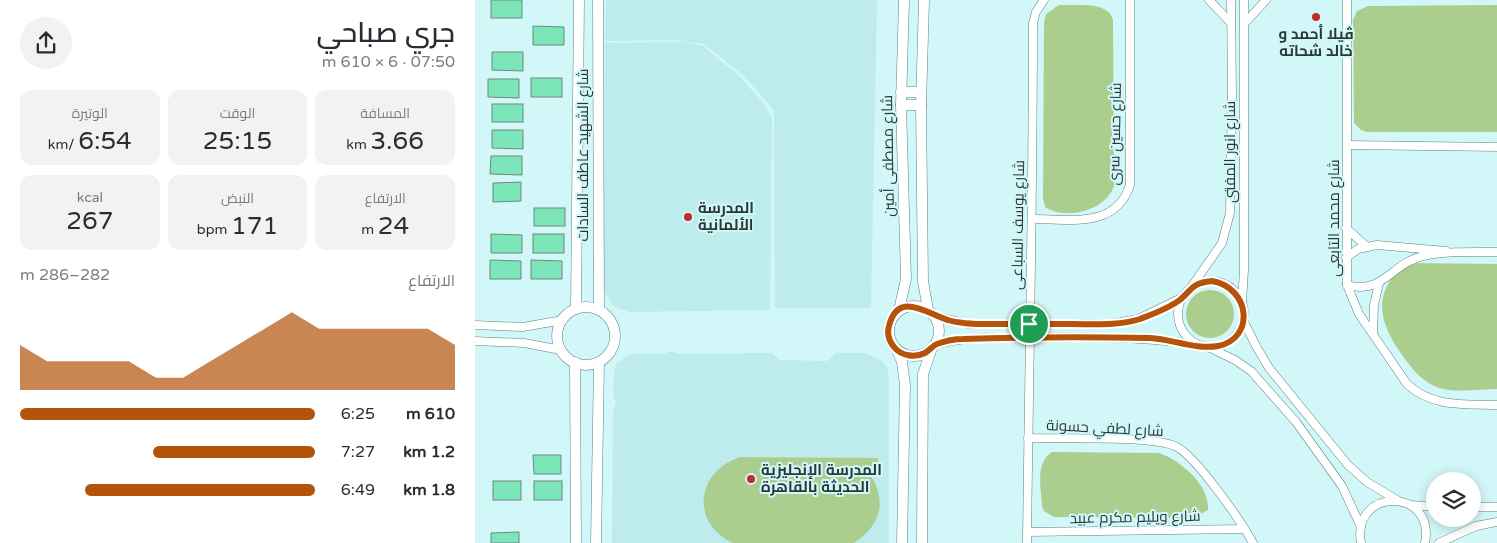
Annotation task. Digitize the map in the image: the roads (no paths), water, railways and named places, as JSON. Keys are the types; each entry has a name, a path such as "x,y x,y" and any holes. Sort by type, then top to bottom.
{"street":[{"name":"شارع الشهيد عاطف السادات","path":"576,309 579,0"},
{"name":"شارع الشهيد عاطف السادات","path":"598,0 599,310"},
{"name":"شارع مصطفى أمين","path":"899,310 905,279 901,105 904,0"},
{"path":"923,543 923,374 939,331 931,313 923,281 921,92 924,0"},
{"name":"شارع يوسف السباعى","path":"1027,543 1029,324 1033,220 1033,23 1036,12 1044,0"},
{"name":"شارع حسين سرى","path":"1033,220 1104,217 1115,210 1127,196 1130,179 1130,0"},
{"path":"1209,0 1231,24"},
{"name":"شارع انور المفتى","path":"1193,286 1222,243 1230,213 1231,0"},
{"name":"شارع انور المفتى","path":"1242,303 1244,270 1244,0"},
{"path":"1244,24 1265,0"},
{"name":"شارع محمد التابعى","path":"1347,0 1347,285 1359,314 1407,384 1417,392 1440,403 1497,405"},
{"path":"901,92 921,92"},
{"path":"901,105 921,105"},
{"path":"1348,145 1497,147"},
{"path":"1346,228 1367,246"},
{"path":"1346,258 1367,246 1423,248 1451,252 1497,252"},
{"path":"1347,285 1365,288 1379,283 1399,266 1410,260 1451,252"},
{"path":"902,543 905,385 902,362 889,337 889,327 892,318 899,310 908,306 919,306 931,313 968,324 1123,323 1153,314 1181,298 1193,286 1202,282 1222,282 1238,294 1242,303 1243,320 1269,368 1348,465 1367,482 1397,500 1411,505 1426,506"},
{"path":"1373,333 1374,305 1379,283"},
{"path":"1181,298 1178,307 1179,326 1191,341 1199,345"},
{"path":"475,342 524,344 561,350 575,362 587,364 599,362 611,351 615,335 610,320 599,310 591,307 576,309 563,320 558,334 561,350"},
{"path":"475,325 523,327 563,320"},
{"path":"1208,347 1220,346 1231,340 1239,331 1243,320"},
{"path":"897,350 905,355 915,356 925,354 933,346 953,339 1029,337 1151,338 1208,347 1235,360 1251,371 1296,422 1342,486 1361,527"},
{"path":"575,362 576,543"},
{"path":"596,543 599,362"},
{"name":"شارع لطفي حسونة","path":"1028,438 1150,441 1176,446 1187,453 1198,465 1253,543"},
{"path":"1361,543 1361,527 1365,515 1374,506 1385,501 1397,500"},
{"path":"1411,505 1424,521 1427,532 1425,543"},
{"path":"1481,507 1497,507"},
{"path":"1439,543 1476,526 1497,522"},
{"name":"شارع ويليم مكرم عبيد","path":"1027,532 1244,529"}],"place":[{"name":"ڤيلا أحمد و خالد شحاته","path":"1316,17"},
{"name":"المدرسة الألمانية","path":"688,217"},
{"name":"المدرسة الإنجليزية الحديثة بالقاهرة","path":"751,479"}]}
